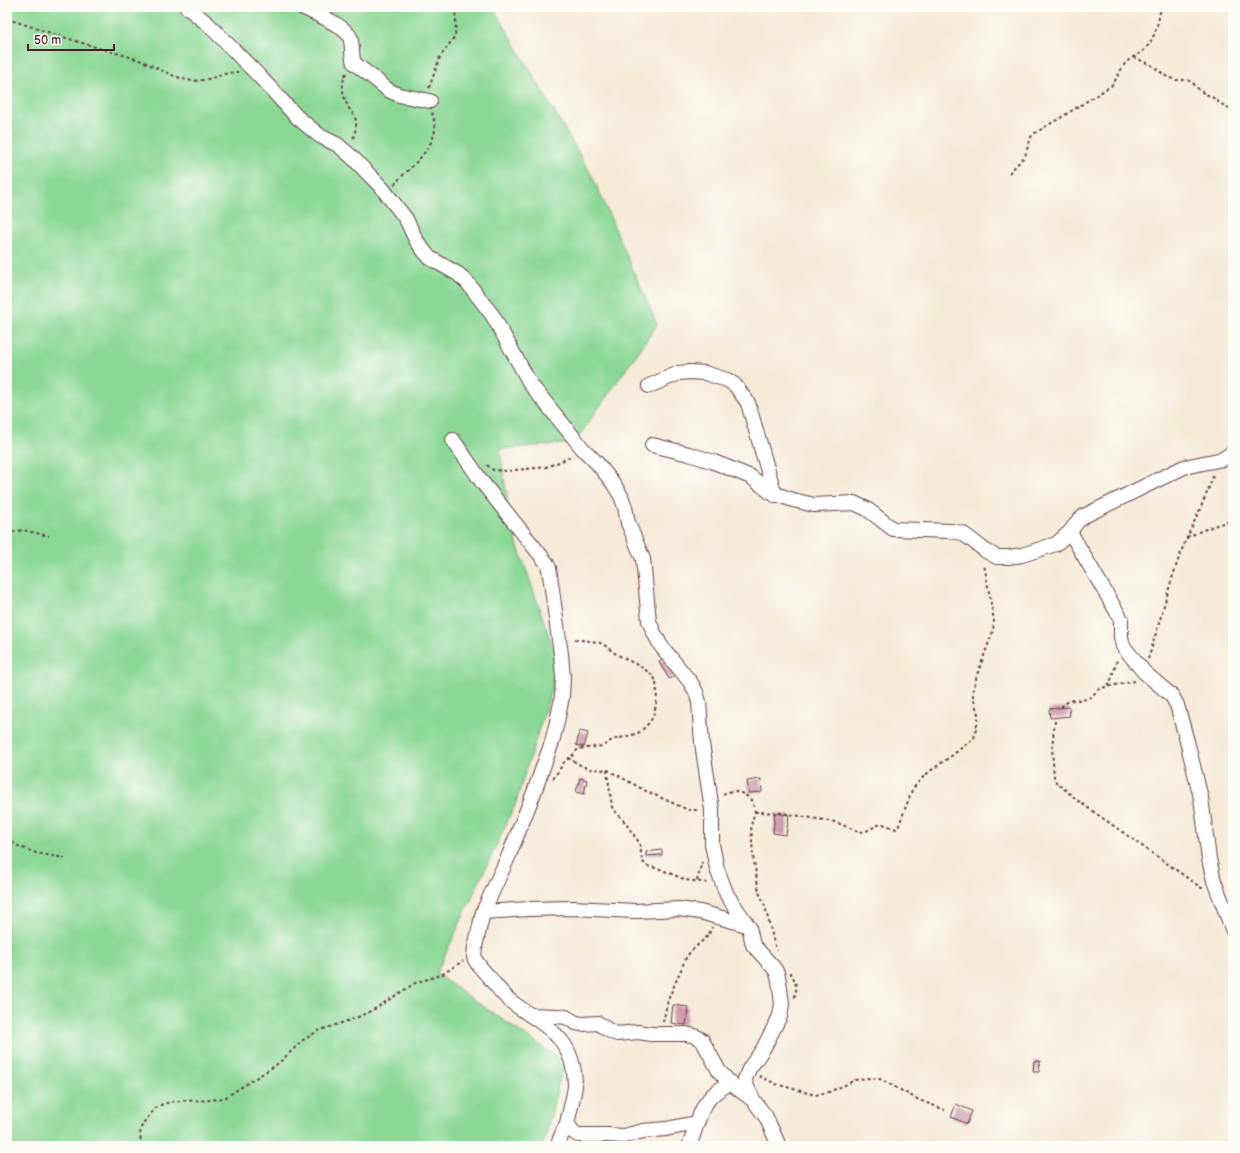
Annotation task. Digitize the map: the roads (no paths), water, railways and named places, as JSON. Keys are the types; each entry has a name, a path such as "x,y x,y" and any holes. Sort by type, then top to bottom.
{"street":[{"path":"187,7 208,24 297,117 320,136 338,145 348,153 382,188 406,219 416,240 430,258 458,274 478,296 493,316 531,385 583,449 597,463 621,496 628,523 643,559 649,622 661,646 692,683 696,692 711,806 712,844 714,858 723,886 727,896 749,927 753,945 777,973 782,1004 780,1016 745,1079 746,1085 754,1101 766,1117 779,1146"},
{"path":"302,7 319,15 347,32 351,41 352,59 355,65 388,90 399,95 430,101"},
{"path":"649,386 679,373 689,372 705,373 727,380 735,385 748,403 775,495"},
{"path":"453,440 482,482 546,562 549,568 559,636 563,677 562,697 552,742 533,795 509,855 483,912 474,959 512,1002 547,1026 563,1042 568,1050 573,1064 575,1086 567,1123 558,1146"},
{"path":"652,445 689,454 745,474 775,495 814,505 854,503 867,509 893,529 951,531 962,533 986,551 998,557 1009,558 1056,544 1070,532 1077,522 1084,516 1166,475 1184,467 1223,459 1233,452"},
{"path":"1070,532 1121,619 1121,637 1123,646 1147,674 1172,696 1177,705 1201,798 1210,866 1214,881 1233,931"},
{"path":"483,912 536,908 635,911 678,909 700,912 747,925"},
{"path":"530,1015 557,1016 579,1024 598,1023 608,1030 618,1034 638,1032 686,1034 698,1037 707,1048 719,1071 730,1083 754,1101"},
{"path":"689,1146 696,1123 710,1098 730,1083"},
{"path":"567,1123 573,1132 578,1135 624,1136 644,1131 666,1129 696,1123"}]}
